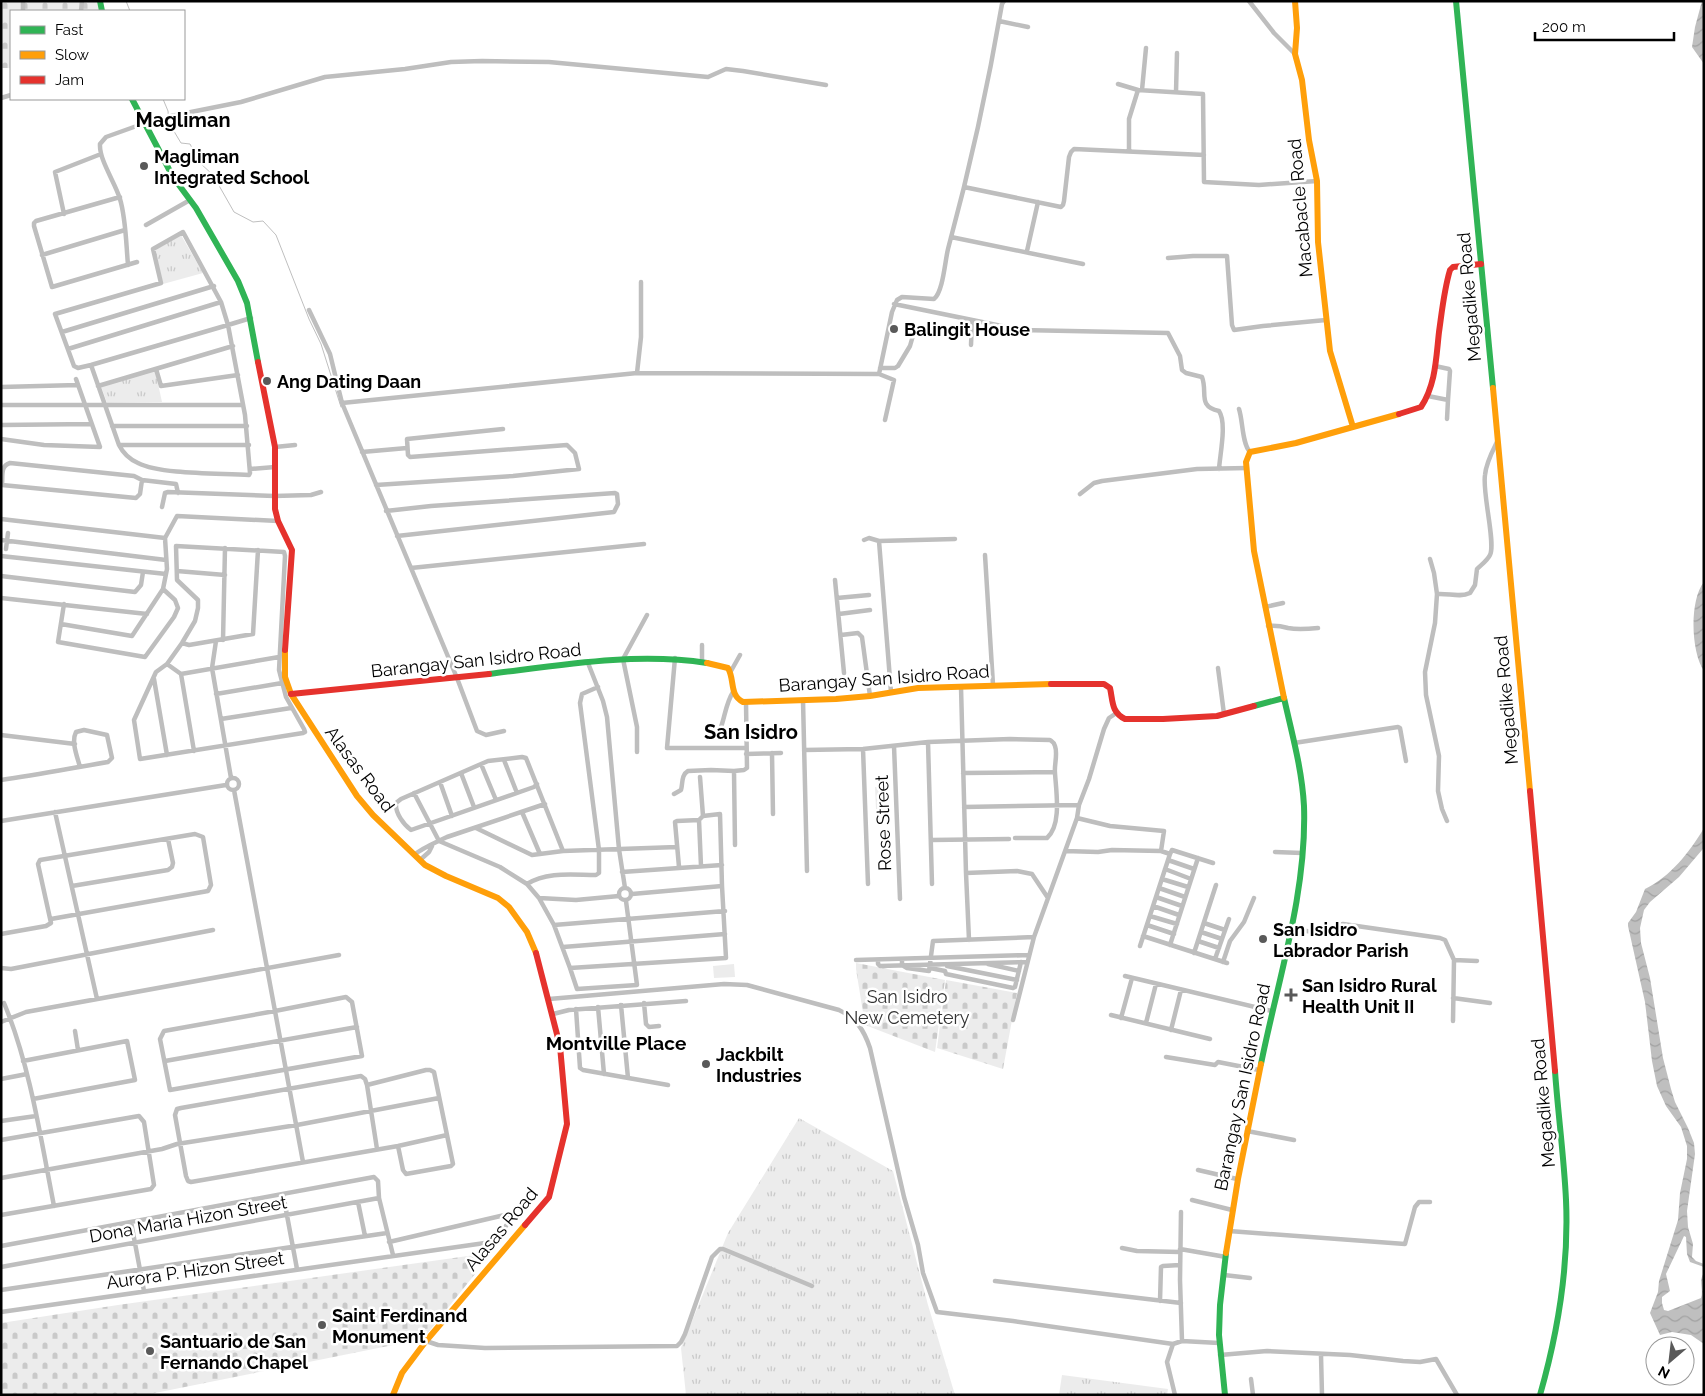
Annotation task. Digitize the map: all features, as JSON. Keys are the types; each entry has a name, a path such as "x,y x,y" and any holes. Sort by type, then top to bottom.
{"street":[{"path":"879,374 894,304 897,300 902,297 931,300 936,298 964,187 1004,1"},
{"name":"Macabacle Road","path":"1249,1 1274,33 1294,54 1303,89 1316,182 1318,242 1330,351 1354,427"},
{"path":"1294,54 1297,28 1295,1"},
{"name":"Megadike Road","path":"1456,1 1566,1207 1566,1249 1562,1296 1554,1343 1540,1395"},
{"path":"999,20 1028,27"},
{"path":"1129,151 1130,119 1140,90 1146,48"},
{"path":"1176,92 1177,53"},
{"path":"128,264 120,196 101,154 100,144 103,139 164,118 241,102 325,77 459,62 549,62 708,76 726,69 750,71 826,86"},
{"path":"1118,84 1140,90 1203,94 1204,182 1267,184 1316,182"},
{"name":"Alasas Road","path":"133,100 173,178 204,222 238,281 251,318 275,450 274,496 278,521 292,550 284,668 290,694 357,796 379,821 417,858 446,876 498,898 518,917 534,945 553,1014 562,1062 566,1124 552,1187 544,1204 426,1341 402,1373 393,1395"},
{"path":"964,187 1057,207 1063,205 1069,158 1074,150 1204,155"},
{"path":"64,214 55,172 101,154"},
{"path":"120,196 34,223 52,287 136,262"},
{"path":"146,225 190,200"},
{"path":"1027,251 1038,202"},
{"path":"42,255 125,230"},
{"path":"91,365 119,445 129,458 148,467 169,470 249,475 247,426 233,346 228,325 222,302 183,232 153,249 161,283 55,314 68,349 78,368 91,365 228,325 251,318"},
{"path":"951,237 1027,251 1083,264"},
{"path":"1168,258 1227,256 1232,325 1234,330 1326,320"},
{"path":"1239,409 1245,442 1250,452 1296,443 1417,409 1424,404 1428,396 1435,366 1450,270 1453,267 1481,264"},
{"path":"637,373 641,337 640,300 642,282"},
{"path":"62,332 214,286"},
{"path":"68,349 222,302"},
{"path":"894,304 1030,330 1168,332 1180,356 1182,370 1186,373 1202,376 1206,405 1210,409 1219,411 1222,415 1219,469"},
{"path":"309,310 330,354 342,403 457,678 477,731 486,735 504,731"},
{"path":"971,345 972,320"},
{"path":"880,368 895,368 898,366 910,346 914,332 920,328"},
{"path":"98,386 233,346"},
{"path":"1435,366 1450,370 1447,419"},
{"path":"156,368 161,386 238,375"},
{"path":"342,403 637,373 879,374 894,380 885,420"},
{"path":"1,439 44,445 100,447 76,379"},
{"path":"1,386 78,385"},
{"path":"1428,396 1448,400"},
{"path":"1,405 243,404"},
{"path":"1,425 92,424"},
{"path":"112,426 247,426"},
{"path":"376,485 513,476 579,469 574,453 567,444 410,457 407,448 407,439 503,429"},
{"path":"1437,594 1460,596 1473,591 1477,569 1491,554 1484,485 1485,474 1497,442"},
{"path":"119,445 249,445"},
{"path":"275,450 295,445"},
{"path":"362,452 407,448"},
{"name":"Barangay San Isidro Road","path":"1225,1395 1219,1343 1220,1309 1229,1231 1237,1179 1259,1070 1297,903 1304,822 1301,777 1268,626 1254,551 1246,462 1250,452"},
{"path":"142,480 140,494 136,498 2,484 3,467 10,463 113,473 134,476 142,480 174,483 178,486 178,493"},
{"path":"250,469 276,467"},
{"path":"1080,494 1094,484 1102,482 1197,469 1247,468"},
{"path":"162,507 165,492 274,496 311,495 321,492"},
{"path":"386,511 431,506 617,494 618,504 614,512 397,536"},
{"path":"61,624 132,636 163,589 166,574 165,538 177,516 278,521"},
{"path":"1,519 165,538"},
{"path":"6,550 8,534"},
{"path":"864,540 868,538 879,541 955,539"},
{"path":"1,540 166,560"},
{"path":"879,541 892,692"},
{"path":"411,568 644,544"},
{"path":"176,546 258,550 284,552 285,556 279,657 282,683 291,708 304,729 303,733 140,759 134,722 156,672 167,664 182,643 195,621 199,604 198,600 179,583 176,546"},
{"path":"223,640 225,548"},
{"path":"182,643 189,645 253,634 258,550"},
{"path":"985,555 994,685"},
{"path":"1,556 166,574"},
{"path":"1430,559 1437,594 1435,623 1425,672 1426,695 1439,756 1438,791 1447,820"},
{"path":"177,571 225,574"},
{"path":"1,576 135,592 141,585 143,572"},
{"path":"835,580 844,673"},
{"path":"64,604 58,642 145,657 174,617 178,608 176,600 163,589"},
{"path":"837,598 869,595"},
{"path":"1,598 147,614"},
{"path":"1265,607 1283,603"},
{"path":"839,614 870,610"},
{"path":"637,752 637,727 623,659 647,616"},
{"path":"1268,626 1280,625 1300,629 1318,628"},
{"path":"841,635 858,633 862,637 870,696"},
{"path":"216,641 212,668 231,778"},
{"path":"702,645 702,662"},
{"path":"674,794 681,790 683,777 688,771 734,771 747,768 746,702 736,699 733,692 731,671 740,655"},
{"path":"167,664 182,674 279,657"},
{"path":"675,658 666,748 781,753"},
{"name":"Barangay San Isidro Road","path":"290,694 457,678 623,659 675,658 727,667 731,671"},
{"path":"588,663 598,686 607,717 619,849 625,888"},
{"path":"1218,668 1224,714"},
{"path":"182,674 194,751"},
{"path":"154,679 167,755"},
{"path":"216,694 282,683"},
{"name":"Barangay San Isidro Road","path":"746,702 870,696 918,688 1095,683 1104,684 1110,688 1111,704 1115,714"},
{"path":"527,884 534,880 554,876 596,875 599,873 599,850 580,703 582,694 598,686"},
{"path":"961,687 969,940"},
{"path":"720,727 726,715 728,701 733,692"},
{"path":"1013,1020 1034,937 1077,818 1079,805 1109,718 1115,714 1125,719 1194,718 1224,714 1284,698"},
{"path":"803,700 807,871"},
{"path":"221,719 291,708"},
{"path":"1294,743 1398,727 1400,728 1406,762"},
{"path":"1,780 80,767 108,762 111,760 107,735 79,731 74,737 80,767"},
{"path":"1,735 75,744"},
{"path":"804,750 863,749 928,742 1010,739 1050,740 1056,747 1057,805 1053,831 1047,838 1015,838"},
{"path":"928,742 932,884"},
{"name":"Rose Street","path":"894,746 900,899"},
{"path":"863,749 868,884"},
{"path":"772,754 773,814"},
{"path":"537,784 534,787 411,830 408,829 396,811 396,803 401,799 488,761 524,757 537,784 563,851"},
{"path":"504,760 517,793"},
{"path":"481,764 496,800"},
{"path":"734,771 735,845"},
{"path":"963,773 1055,772"},
{"path":"461,773 474,807"},
{"path":"700,777 701,866"},
{"path":"226,785 227,781 231,778"},
{"path":"231,778 238,782 238,787 234,790"},
{"path":"440,782 452,816"},
{"path":"226,785 234,790"},
{"path":"1,821 226,785"},
{"path":"234,790 303,1162"},
{"path":"414,794 440,841 500,867 527,884 539,898 554,925 577,989 636,985 626,901"},
{"path":"417,858 424,847 432,846 440,841 545,804"},
{"path":"964,807 1079,805"},
{"path":"55,812 97,998"},
{"path":"522,812 540,854"},
{"path":"570,968 726,958 720,814 675,822 679,867"},
{"path":"1077,818 1110,826 1164,830 1161,850"},
{"path":"476,828 532,855 563,851 677,847"},
{"path":"1,934 49,925 51,919 38,863 40,860 195,834 203,837 210,885 208,891 51,919"},
{"path":"72,886 168,870 172,867 173,863 168,839"},
{"path":"931,840 1009,839"},
{"path":"1065,851 1161,850 1170,854"},
{"path":"1140,946 1172,850 1213,863"},
{"path":"1275,852 1302,853"},
{"path":"1286,859 1287,852"},
{"path":"1170,945 1198,858"},
{"path":"1168,860 1194,869"},
{"path":"622,872 722,865"},
{"path":"1165,869 1191,879"},
{"path":"966,873 1017,871 1032,874 1048,898"},
{"path":"1162,879 1188,887"},
{"path":"1194,953 1216,885"},
{"path":"632,894 722,886"},
{"path":"625,888 630,890 632,894"},
{"path":"619,896 621,890 625,888"},
{"path":"1159,888 1186,897"},
{"path":"626,901 632,894"},
{"path":"539,898 576,900 619,896 626,901"},
{"path":"1156,897 1182,906"},
{"path":"1143,936 1225,963 1230,941 1244,922 1254,898"},
{"path":"1153,906 1180,915"},
{"path":"554,925 725,911"},
{"path":"1150,916 1177,924"},
{"path":"1215,960 1228,919"},
{"path":"1204,923 1225,930"},
{"path":"1292,928 1335,935 1340,925 1343,924 1440,938 1446,942 1454,960 1453,1021"},
{"path":"1147,925 1174,934"},
{"path":"1,968 11,969 213,930"},
{"path":"1201,932 1222,939"},
{"path":"563,947 725,934"},
{"path":"878,960 880,966 902,965 907,968 929,972 933,941 1034,937"},
{"path":"1198,941 1219,948"},
{"path":"1,1022 26,1012 339,955"},
{"path":"962,966 1010,956 1029,955"},
{"path":"1010,956 1010,963"},
{"path":"856,960 960,957 1010,963 1027,962"},
{"path":"960,957 962,978"},
{"path":"902,959 902,965"},
{"path":"1454,960 1477,961"},
{"path":"985,961 997,967 1019,971"},
{"path":"930,966 945,971 946,974 1013,988 1021,962"},
{"path":"974,980 978,963"},
{"path":"930,966 937,964 962,966 1017,980"},
{"path":"1125,976 1272,1012"},
{"path":"1121,1018 1132,978"},
{"path":"549,999 724,984 747,985 845,1013 862,1028 870,1048 904,1197 918,1245 923,1274 930,1298 937,1312 1173,1344 1182,1341 1219,1343"},
{"path":"1146,1024 1156,984"},
{"path":"1171,1030 1181,990"},
{"path":"346,997 352,1002 357,1027 362,1056 170,1090 160,1039 164,1031 275,1012 346,997"},
{"path":"1453,998 1490,1003"},
{"path":"553,1014 563,1010 686,1001"},
{"path":"4,1003 11,1018 27,1074 54,1206"},
{"path":"644,1004 646,1024 649,1027 659,1026"},
{"path":"621,1005 628,1078"},
{"path":"598,1008 604,1074"},
{"path":"576,1009 580,1068 604,1074 668,1084"},
{"path":"1111,1015 1210,1039"},
{"path":"165,1061 357,1027"},
{"path":"75,1031 78,1050"},
{"path":"23,1061 127,1041 135,1080 32,1099"},
{"path":"1166,1057 1215,1065 1218,1062 1259,1070"},
{"path":"367,1085 430,1070 434,1072 453,1164 451,1166 406,1174 403,1170 398,1146"},
{"path":"1,1079 27,1074"},
{"path":"377,1149 367,1085 364,1077 358,1076 177,1109 175,1115 187,1179 191,1182 398,1146 448,1136"},
{"path":"1,1178 439,1098"},
{"path":"141,1117 145,1111"},
{"path":"1,1121 36,1116"},
{"path":"1,1140 136,1116 141,1117"},
{"path":"1,1216 151,1189 154,1184 144,1122 141,1117"},
{"path":"1247,1131 1294,1140"},
{"path":"1198,1170 1237,1179"},
{"path":"1,1246 374,1177 377,1179 393,1255"},
{"path":"283,1194 297,1269"},
{"name":"Dona Maria Hizon Street","path":"1,1267 380,1198"},
{"path":"1192,1200 1232,1210"},
{"path":"358,1202 365,1236"},
{"path":"1229,1231 1406,1244 1415,1207 1419,1202 1430,1202"},
{"path":"1181,1212 1182,1341"},
{"name":"Aurora P. Hizon Street","path":"1,1312 492,1242 512,1218 509,1214 390,1242"},
{"path":"131,1222 144,1291"},
{"path":"1,1290 387,1233"},
{"path":"1122,1248 1137,1252 1180,1250 1226,1256"},
{"path":"426,1341 438,1345 485,1348 677,1346 685,1334 712,1257 720,1249 812,1286"},
{"path":"1160,1301 1160,1268 1163,1266 1180,1266"},
{"path":"1224,1275 1250,1278"},
{"path":"995,1281 1181,1303"},
{"path":"1173,1344 1167,1362 1176,1395"},
{"path":"1220,1355 1267,1351 1350,1355 1420,1362 1436,1359 1457,1395"},
{"path":"1321,1354 1322,1395"},
{"path":"1252,1379 1252,1395"}],"green space":[{"path":"1,1 100,1 102,10 10,10 10,68 1,68"},
{"path":"181,235 203,273 163,284 155,250"},
{"path":"155,370 162,402 107,403 101,386"},
{"path":"887,786 888,808 876,809 875,787"},
{"name":"San Isidro New Cemetery","path":"856,963 945,980 935,1052 865,1025"},
{"path":"734,964 735,977 714,978 713,966"},
{"path":"946,980 1017,993 1003,1069 937,1048"},
{"path":"799,1118 893,1171 928,1305 955,1395 686,1395 681,1348 728,1233"},
{"path":"475,1255 473,1264 475,1274 423,1339 145,1395 1,1395 1,1323"},
{"path":"1062,1375 1168,1389 1167,1395 1059,1395"}],"water":[{"path":"1702,1 1704,1 1704,64 1692,47"},
{"path":"1704,582 1704,671 1696,652 1694,613 1699,590"},
{"path":"1704,828 1704,848 1679,877 1650,902 1644,910 1640,928 1641,943 1650,978 1663,1058 1675,1102 1694,1143 1695,1154 1687,1211 1688,1227 1693,1244 1692,1257 1704,1264 1704,1267 1690,1262 1687,1254 1686,1237 1684,1236 1666,1274 1670,1291 1662,1297 1662,1303 1664,1310 1668,1311 1701,1298 1701,1279 1704,1273 1704,1344 1691,1335 1672,1332 1660,1335 1650,1313 1658,1292 1659,1281 1678,1220 1680,1193 1687,1159 1687,1146 1681,1127 1666,1106 1657,1086 1645,1002 1628,926 1645,889 1671,871"}],"waterway":[{"path":"126,1 130,10"},
{"path":"163,100 168,111 169,123 181,143 190,144 200,163 213,175 234,212 253,222 263,221 276,235 309,319 321,344 341,407"}],"traffic: fast":[{"path":"100,1 102,10"},
{"path":"1456,1 1493,388"},
{"path":"133,100 173,177 196,208 238,281 247,303 258,362"},
{"path":"489,674 625,659 680,660 707,663"},
{"path":"1254,706 1284,698 1299,765 1304,806 1304,839 1296,903 1261,1064"},
{"path":"1540,1395 1557,1323 1566,1249 1565,1184 1555,1071"},
{"path":"1225,1395 1219,1335 1220,1305 1226,1253"}],"traffic: slow":[{"path":"1295,1 1297,28 1295,54 1302,80 1309,140 1317,181 1318,242 1330,351 1353,427"},
{"path":"1493,388 1530,791"},
{"path":"1284,698 1254,551 1246,462 1250,452 1296,443 1399,414"},
{"path":"285,650 285,677 291,694 357,796 373,815 425,865 498,898 509,907 527,932 536,953"},
{"path":"707,663 728,668 734,691 743,702 836,699 870,696 918,688 1051,684"},
{"path":"1226,1253 1238,1179 1261,1064"},
{"path":"393,1395 402,1373 426,1341 525,1225"}],"traffic: jam":[{"path":"1399,414 1421,407 1430,389 1443,301 1450,270 1453,267 1481,264"},
{"path":"258,362 275,447 275,509 278,521 292,550 285,650"},
{"path":"291,694 489,674"},
{"path":"1051,684 1104,684 1110,688 1115,710 1125,719 1217,716 1254,706"},
{"path":"1530,791 1555,1071"},
{"path":"525,1225 549,1197 567,1124 560,1046 536,953"}],"place":[{"name":"Magliman Integrated School","path":"144,166"},
{"name":"Balingit House","path":"894,329"},
{"name":"Ang Dating Daan","path":"267,381"},
{"name":"San Isidro Labrador Parish","path":"1263,939"},
{"name":"San Isidro Rural Health Unit II","path":"1291,995"},
{"name":"Jackbilt Industries","path":"706,1064"},
{"name":"Saint Ferdinand Monument","path":"322,1325"},
{"name":"Santuario de San Fernando Chapel","path":"150,1351"}],"district":[{"name":"Magliman","path":"183,120"},
{"name":"San Isidro","path":"751,732"},
{"name":"Montville Place","path":"616,1043"}]}
